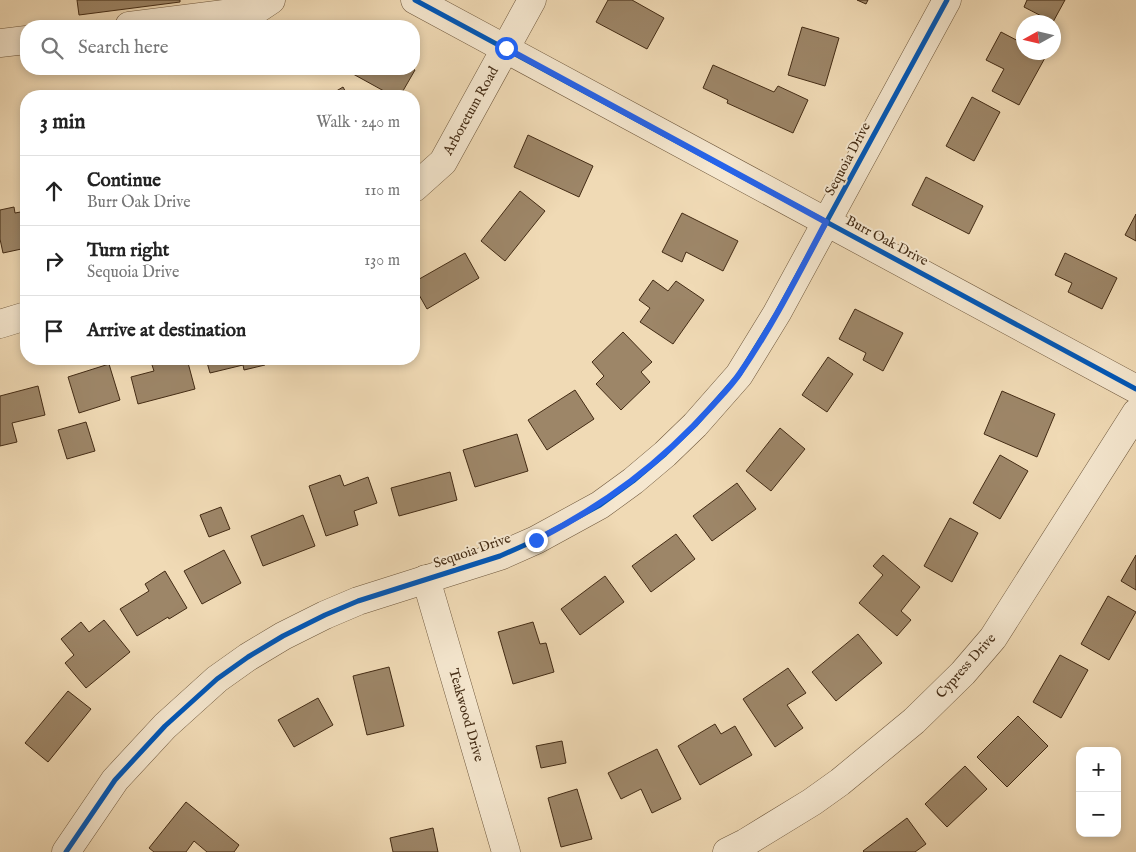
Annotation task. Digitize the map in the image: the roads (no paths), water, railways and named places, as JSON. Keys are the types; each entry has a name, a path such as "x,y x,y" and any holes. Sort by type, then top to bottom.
{"street":[{"path":"176,20 247,11 259,8 271,0"},
{"name":"Burr Oak Drive","path":"415,0 1136,389"},
{"name":"Arboretum Road","path":"420,183 443,162 532,0"},
{"name":"Sequoia Drive","path":"66,852 115,780 165,726 217,679 248,657 283,636 358,601 500,556 566,525 633,481 695,425 739,374 777,313 947,0"},
{"path":"0,43 20,41"},
{"path":"0,324 20,318"},
{"name":"Cypress Drive","path":"727,852 812,802 840,782 914,721 963,673 994,638 1136,413"},
{"name":"Teakwood Drive","path":"426,579 506,852"}]}
